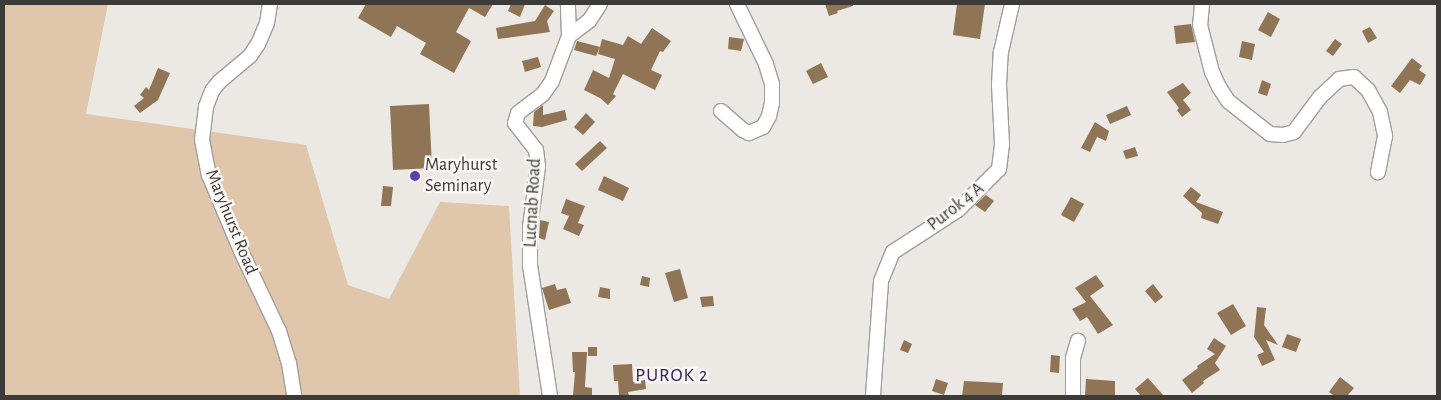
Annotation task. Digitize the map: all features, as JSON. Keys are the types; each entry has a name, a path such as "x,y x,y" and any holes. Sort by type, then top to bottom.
{"street":[{"name":"Maryhurst Road","path":"270,4 267,23 254,50 239,67 219,82 212,91 206,107 202,140 209,176 279,331 289,362 294,396"},
{"name":"Lucnab Road","path":"550,396 530,266 530,227 538,166 536,150 515,123 518,113 543,94 552,81 569,36 568,4"},
{"path":"569,36 589,20 600,4"},
{"path":"721,112 742,130 749,132 763,127 769,116 772,103 772,84 766,64 737,4"},
{"name":"Purok 4 A","path":"873,396 881,281 893,252 958,210 999,170 1002,144 999,85 1002,52 1012,4"},
{"path":"1202,4 1200,25 1212,72 1219,87 1228,101 1270,134 1283,135 1294,132 1320,97 1339,80 1354,78 1368,90 1380,112 1385,136 1378,172"},
{"path":"1072,396 1073,358 1078,341"}],"shaded area":[{"path":"4,4 108,4 86,114 306,145 348,285 389,299 440,202 509,206 520,396 4,396"}],"building":[{"path":"366,4 493,4 485,17 469,8 456,32 471,41 454,73 420,54 426,43 397,26 391,37 358,18"},
{"path":"511,4 525,4 520,17 508,11"},
{"path":"825,4 853,4 853,6 837,11 838,13 829,16"},
{"path":"957,4 985,4 980,39 953,35"},
{"path":"545,5 554,11 547,21 550,32 498,39 496,28 535,21"},
{"path":"1268,12 1280,19 1271,37 1258,30"},
{"path":"1191,24 1195,42 1176,44 1174,26"},
{"path":"1370,27 1377,38 1368,43 1362,31"},
{"path":"652,28 671,41 663,52 660,51 651,70 662,75 655,90 623,74 613,94 616,96 608,105 600,98 584,90 593,70 609,78 615,59 598,54 602,39 623,45 628,36 641,44"},
{"path":"729,37 744,39 741,51 728,49"},
{"path":"1335,39 1342,44 1333,56 1326,51"},
{"path":"577,41 600,47 596,56 574,50"},
{"path":"1242,41 1255,44 1252,60 1239,57"},
{"path":"538,57 541,67 525,72 522,61"},
{"path":"1412,58 1422,66 1419,70 1426,75 1420,85 1410,80 1400,93 1391,86"},
{"path":"821,63 828,77 813,84 806,71"},
{"path":"158,68 170,73 158,100 140,113 134,106 144,98 140,95 146,87 149,90"},
{"path":"1262,80 1271,84 1267,96 1258,93"},
{"path":"1183,83 1191,93 1183,100 1191,110 1182,117 1177,110 1179,108 1167,92"},
{"path":"429,104 432,168 393,170 390,106"},
{"path":"543,105 543,115 565,110 567,120 542,127 533,126 534,112"},
{"path":"1127,106 1131,115 1110,124 1106,115"},
{"path":"586,113 595,122 583,135 574,127"},
{"path":"1095,122 1109,131 1106,141 1097,137 1090,152 1081,148"},
{"path":"600,141 607,148 582,171 575,164"},
{"path":"1135,147 1138,156 1126,159 1123,151"},
{"path":"604,176 629,188 623,201 598,190"},
{"path":"383,186 393,187 391,206 381,206"},
{"path":"1191,187 1201,195 1196,202 1223,212 1218,224 1201,218 1202,213 1183,196"},
{"path":"986,195 994,201 985,212 975,205"},
{"path":"1071,197 1084,204 1074,222 1061,215"},
{"path":"566,199 585,206 578,223 584,225 579,236 563,229 569,216 561,213"},
{"path":"540,220 549,222 545,240 539,238"},
{"path":"680,269 688,298 674,302 665,273"},
{"path":"1096,275 1104,286 1090,296 1113,325 1098,334 1087,317 1080,321 1072,309 1086,302 1075,288"},
{"path":"642,276 650,278 649,287 640,285"},
{"path":"555,284 557,290 566,288 571,303 549,310 542,288"},
{"path":"1153,284 1163,297 1155,303 1145,291"},
{"path":"600,287 610,289 610,299 598,297"},
{"path":"713,296 714,306 702,307 700,297"},
{"path":"1233,304 1246,326 1231,335 1217,313"},
{"path":"1257,307 1266,308 1264,325 1278,345 1266,340 1275,360 1262,366 1257,355 1264,352 1254,337"},
{"path":"1287,334 1301,339 1296,352 1282,347"},
{"path":"1214,338 1226,346 1215,363 1220,370 1203,381 1204,383 1192,393 1182,380 1198,368 1197,366 1215,354 1207,349"},
{"path":"904,340 912,344 908,353 900,350"},
{"path":"588,347 597,347 597,356 588,356"},
{"path":"572,352 587,352 585,387 592,388 592,396 573,396 575,372 573,372"},
{"path":"1051,355 1060,356 1059,373 1050,372"},
{"path":"632,364 633,382 645,380 646,389 628,392 629,396 619,396 618,381 614,381 613,365"},
{"path":"1340,377 1354,388 1347,396 1334,396 1329,392"},
{"path":"1148,378 1164,396 1141,396 1135,389"},
{"path":"936,379 948,383 944,395 932,391"},
{"path":"1086,379 1115,381 1115,396 1085,396"},
{"path":"964,381 1003,383 1002,396 962,396"}],"place":[{"name":"Maryhurst Seminary","path":"415,176"}],"district":[{"name":"PUROK 2","path":"672,376"}]}
